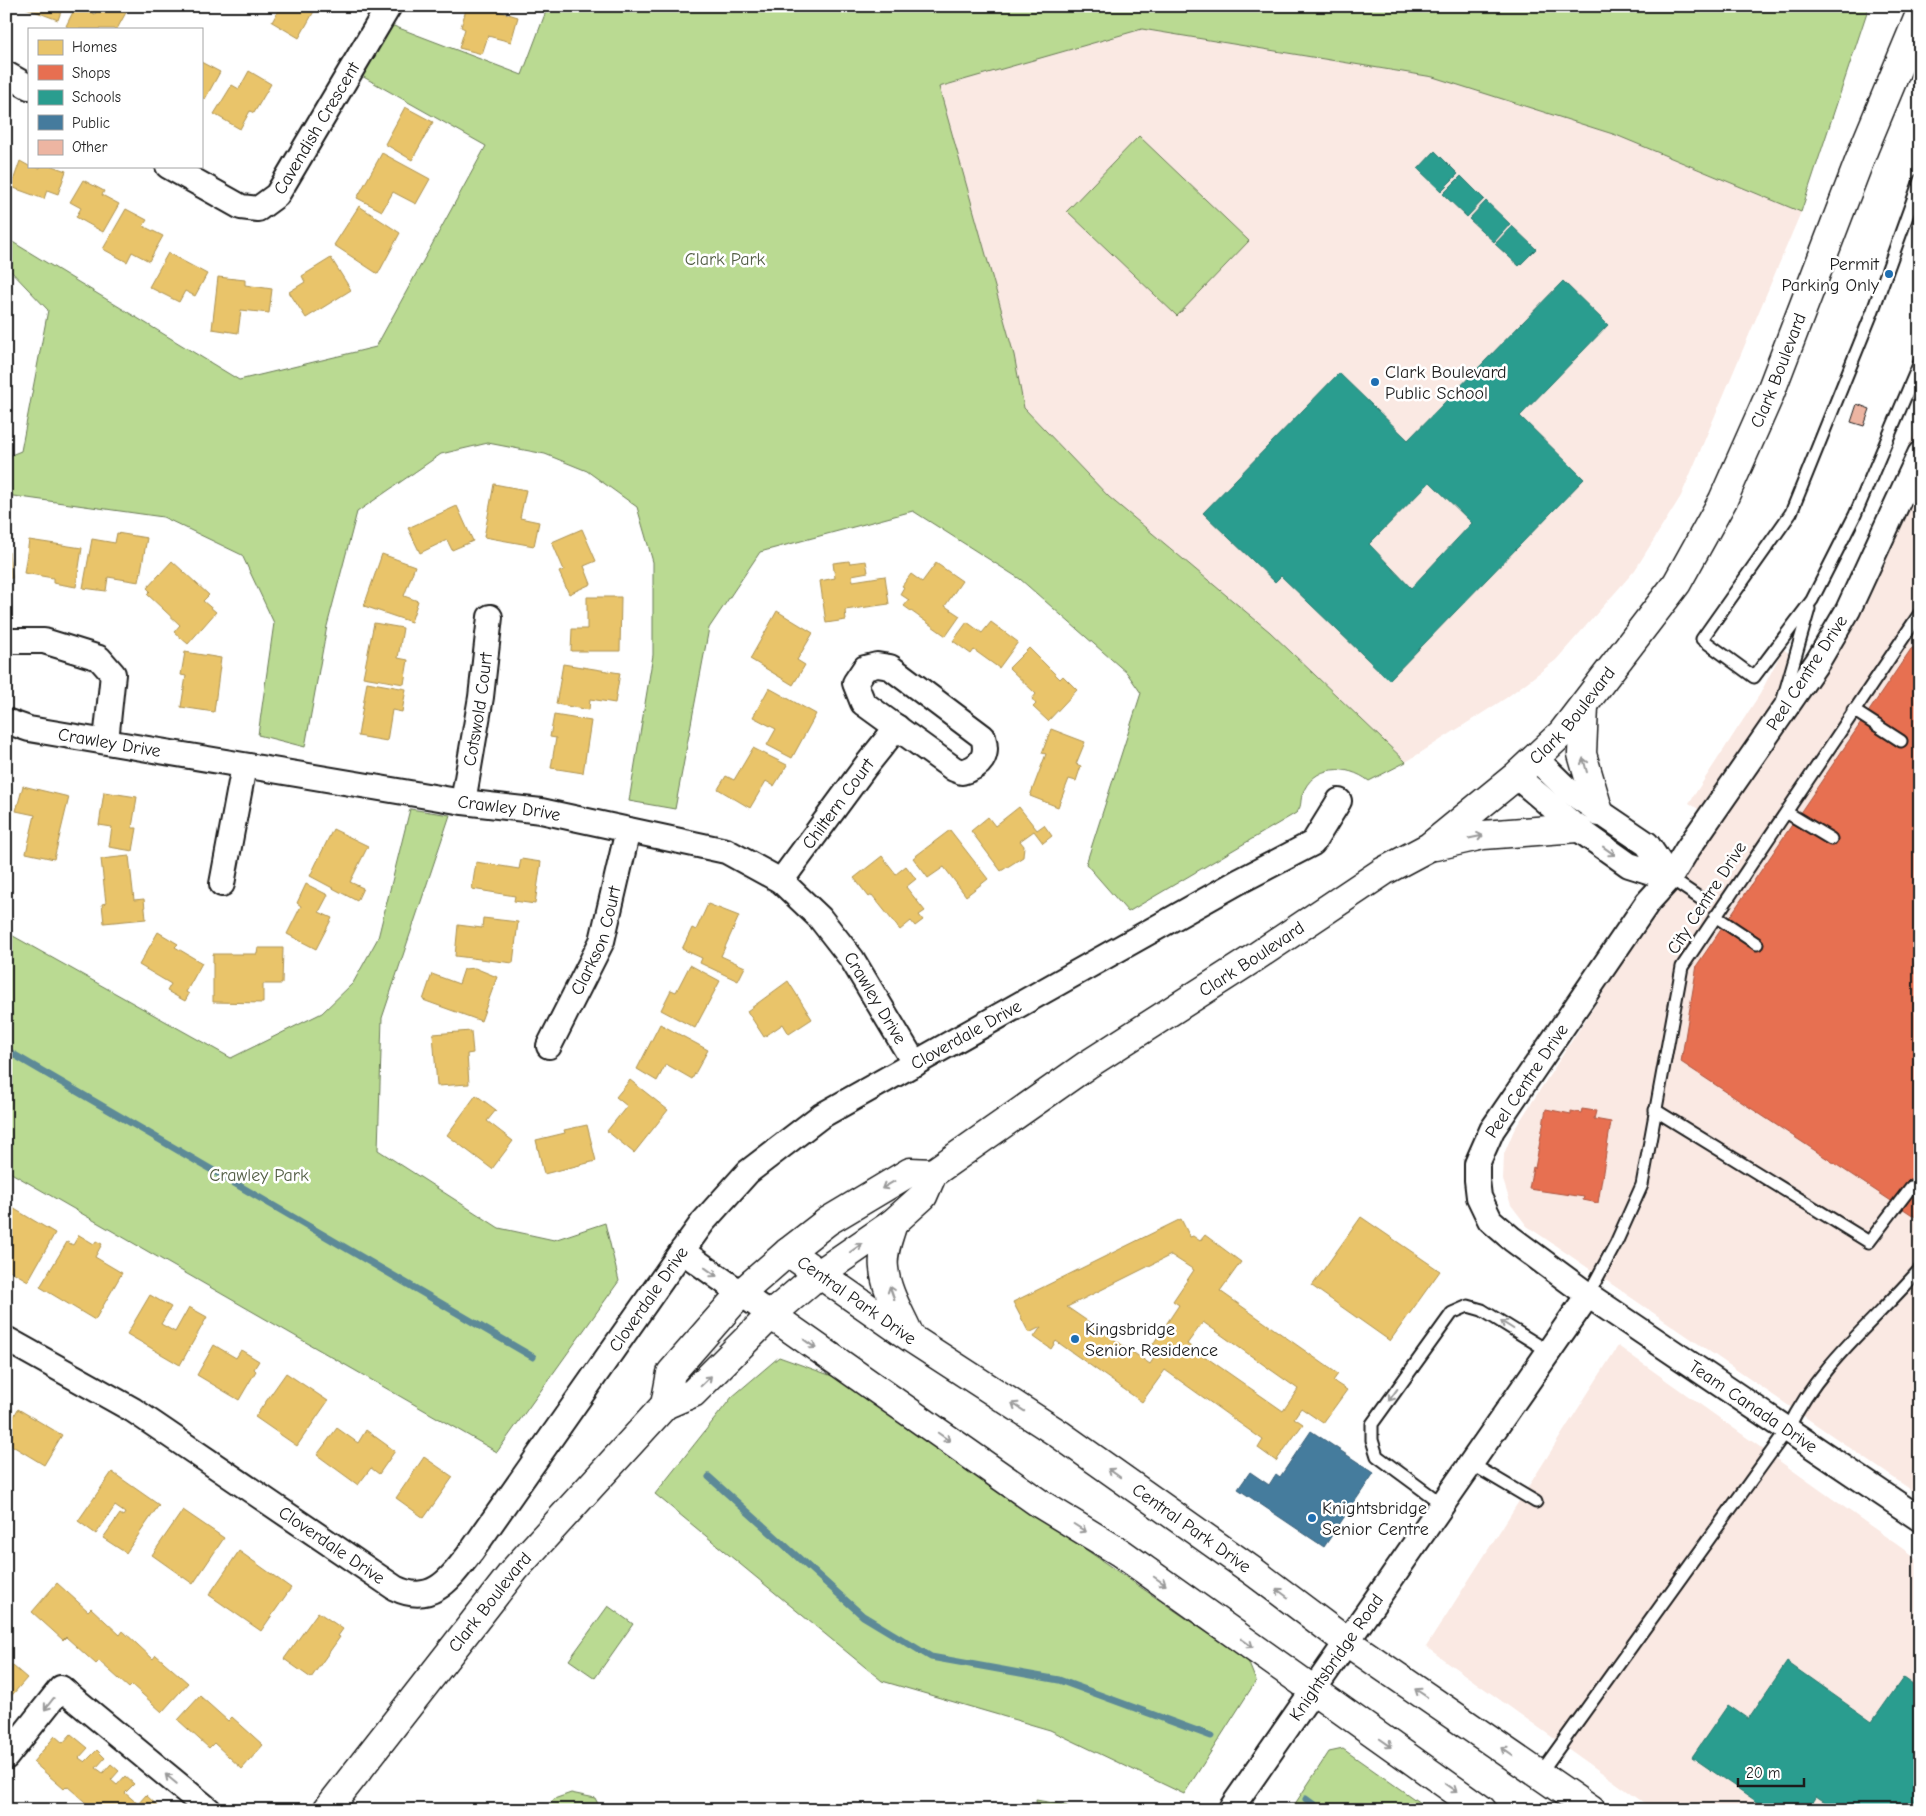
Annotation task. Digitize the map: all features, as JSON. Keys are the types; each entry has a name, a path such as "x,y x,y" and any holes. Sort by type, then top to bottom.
{"street":[{"name":"Cavendish Crescent","path":"172,168 241,207 258,209 277,195 389,6"},
{"name":"Clark Boulevard","path":"327,1810 516,1568 665,1406 693,1393 771,1315 819,1274 893,1222 923,1196 933,1173 1088,1065 1254,958 1384,871 1428,847 1526,767 1584,706 1677,583 1723,500 1768,396 1866,146 1909,53 1920,14"},
{"path":"6,74 28,86"},
{"name":"Peel Centre Drive","path":"1588,1294 1512,1239 1490,1220 1479,1197 1477,1164 1492,1130 1648,902 1670,878 1687,850 1818,662 1848,610 1920,454"},
{"name":"Cotswold Court","path":"463,802 481,698 490,617"},
{"path":"6,641 44,641 99,658 113,674 106,741"},
{"path":"877,665 890,667 983,737 985,755 979,765 962,772 954,769 897,727 862,703 855,683 865,668 877,665"},
{"path":"1584,706 1582,754 1599,812"},
{"name":"Crawley Drive","path":"6,721 29,729 244,766 463,802 541,811 726,851 781,881 820,918 852,959 915,1064"},
{"name":"Chiltern Court","path":"781,881 897,727"},
{"path":"222,884 244,766"},
{"path":"1526,767 1569,791 1647,844 1670,878"},
{"path":"1526,767 1577,828 1629,865 1670,878"},
{"name":"Cloverdale Drive","path":"6,1339 133,1410 395,1588 408,1594 435,1590 448,1582 471,1552 682,1251 710,1215 748,1172 821,1116 1238,882 1313,843 1339,801"},
{"path":"1428,847 1483,835 1577,828"},
{"name":"Clarkson Court","path":"549,1046 602,941 628,830"},
{"path":"665,1406 671,1374 740,1294 788,1252 828,1221 910,1172 933,1173"},
{"path":"893,1222 885,1250 884,1268 892,1296 911,1338"},
{"path":"682,1251 740,1294 1039,1503 1120,1553 1482,1810"},
{"name":"Central Park Drive","path":"788,1252 911,1338 1059,1434 1254,1572 1347,1642 1591,1810"},
{"name":"Knightsbridge Road","path":"1230,1810 1588,1294"},
{"name":"Team Canada Drive","path":"1588,1294 1920,1519"},
{"path":"6,1757 61,1688 209,1810"}],"lane":[{"path":"1812,600 1754,677 1702,639 1791,513 1872,314 1920,180"},
{"path":"1779,718 1793,661 1812,600 1855,515 1920,362"},
{"name":"City Centre Drive","path":"1588,1294 1616,1243 1642,1185 1682,967 1853,710 1918,618"},
{"path":"1853,710 1901,741"},
{"path":"1786,812 1831,839"},
{"path":"1670,878 1704,901"},
{"path":"1715,916 1757,944"},
{"path":"1655,1110 1869,1242 1911,1187"},
{"path":"1539,1775 1788,1429 1797,1410 1823,1372 1920,1269"},
{"path":"1442,1504 1377,1456 1372,1440 1372,1424 1452,1313 1468,1306 1482,1310 1548,1352"},
{"path":"1470,1463 1536,1502"}],"shaded area":[{"name":"Clark Boulevard Public School","path":"1142,29 1433,77 1616,135 1801,212 1681,496 1635,570 1556,660 1506,698 1406,762 1270,632 1109,497 1024,408 1014,355 939,87"},
{"path":"1920,421 1920,1496 1527,1226 1511,1205 1503,1180 1504,1154 1514,1130 1625,959 1721,824 1689,803 1760,694 1783,649 1801,662 1835,607"},
{"path":"1618,1346 1920,1561 1920,1810 1654,1810 1426,1647"}],"green space":[{"name":"Clark Park","path":"548,6 1869,6 1801,212 1616,135 1433,77 1142,29 939,87 1014,355 1024,408 1109,497 1270,632 1406,762 1369,781 1360,775 1341,770 1322,772 1307,785 1302,795 1300,807 1296,813 1128,912 1086,864 1141,693 1127,673 1020,579 913,511 760,552 709,628 675,809 629,801 653,655 653,562 637,507 587,471 545,454 488,443 441,454 357,512 327,626 305,747 258,735 274,623 242,555 163,517 6,495 6,457 21,451 48,310 6,266 6,238 239,380 376,347 486,146 360,75 391,25 522,75"},
{"path":"1139,136 1249,241 1177,316 1067,211"},
{"name":"Crawley Park","path":"410,809 450,815 382,1018 378,1150 499,1228 554,1240 605,1223 619,1281 497,1452 6,1170 6,932 231,1058 322,1013 353,983 378,938"},
{"path":"779,1357 835,1377 1248,1661 1256,1681 1184,1794 1050,1730 882,1681 655,1494 732,1397"},
{"path":"608,1606 633,1624 595,1678 569,1660"},
{"path":"1343,1749 1430,1810 1291,1810 1329,1752"},
{"path":"571,1793 595,1798 601,1810 546,1810 554,1799"},
{"path":"1036,1800 1065,1805 1074,1810 1037,1810"}],"building: Homes":[{"path":"27,6 63,6 58,20 26,8"},
{"path":"76,6 95,14 99,6 129,7 118,28 69,28 66,26"},
{"path":"281,6 317,6 299,38 272,22"},
{"path":"467,6 482,6 518,17 511,42 488,36 482,54 459,48 465,29 461,27"},
{"path":"202,63 220,72 205,99 202,98"},
{"path":"249,71 271,84 254,113 250,111 240,129 214,114 232,85 239,89"},
{"path":"405,107 433,122 412,160 385,144"},
{"path":"382,153 430,179 416,204 393,192 382,211 357,198"},
{"path":"20,161 28,165 28,168 58,168 66,171 58,194 47,190 44,199 11,187"},
{"path":"83,180 104,191 102,195 119,204 103,232 76,217 81,208 70,202"},
{"path":"359,206 400,233 378,274 334,245"},
{"path":"126,209 147,220 143,226 163,236 149,261 132,252 127,262 103,249"},
{"path":"168,253 207,274 195,296 185,291 179,302 149,287"},
{"path":"331,258 351,290 306,318 289,292 305,282 302,276"},
{"path":"218,277 245,280 245,285 272,289 269,313 241,310 238,333 212,329"},
{"path":"494,484 526,490 520,518 539,522 534,546 484,537"},
{"path":"457,506 473,541 452,550 447,540 420,553 408,528"},
{"path":"582,529 596,561 584,566 591,584 569,594 559,572 564,570 552,542"},
{"path":"117,533 147,538 139,582 108,577 106,591 83,588 92,539 115,543"},
{"path":"29,540 82,548 76,587 53,583 53,578 24,573"},
{"path":"9,552 12,578 6,579 6,553"},
{"path":"382,554 415,566 404,596 418,601 411,622 364,606"},
{"path":"172,561 209,595 203,601 216,612 188,644 174,632 180,625 147,594 150,591 147,588"},
{"path":"849,561 850,563 866,561 868,572 852,575 853,581 885,576 889,604 845,610 846,620 826,623 820,581 835,578 833,563"},
{"path":"936,563 962,581 945,606 960,616 946,636 904,606 909,600 900,594 904,587 902,586 911,574 922,582"},
{"path":"587,597 621,597 620,651 571,651 572,629 587,629"},
{"path":"777,611 813,633 797,660 805,665 793,685 750,659"},
{"path":"967,622 982,633 991,622 1018,642 999,668 974,650 971,654 953,641"},
{"path":"374,623 403,628 398,658 408,660 404,684 363,677"},
{"path":"1029,648 1060,679 1063,676 1077,690 1048,721 1033,707 1036,704 1032,699 1036,694 1009,668"},
{"path":"185,652 221,658 214,712 181,707 186,676 181,675"},
{"path":"563,664 620,673 615,703 590,699 589,710 556,704"},
{"path":"367,682 406,689 402,712 392,710 387,741 358,736"},
{"path":"769,688 816,714 792,758 767,745 776,729 753,717"},
{"path":"554,715 591,721 583,773 551,768 556,738 550,737"},
{"path":"1051,729 1085,742 1076,764 1081,766 1076,781 1069,779 1058,807 1030,796 1046,754 1042,753"},
{"path":"753,748 787,765 774,786 766,781 750,808 718,789 726,776 734,780"},
{"path":"23,786 69,797 54,859 26,853 35,815 16,811"},
{"path":"104,792 137,797 132,828 137,828 133,851 109,847 112,827 99,825"},
{"path":"1019,807 1037,830 1044,825 1052,836 1043,843 1034,831 1020,841 1024,846 1023,857 1001,871 971,831 988,817 995,826"},
{"path":"333,829 368,846 350,882 363,888 357,901 310,876"},
{"path":"950,830 988,879 966,896 944,867 928,878 913,858"},
{"path":"129,856 134,900 144,899 146,919 104,923 102,904 106,903 101,859"},
{"path":"882,856 896,874 906,866 916,879 906,887 925,911 919,915 923,920 915,926 911,921 900,930 872,895 869,897 854,878"},
{"path":"521,859 541,862 535,904 514,901 515,896 472,889 476,862 519,869"},
{"path":"306,884 328,895 319,912 332,918 316,949 287,934 301,906 297,903"},
{"path":"708,904 739,916 721,956 745,967 738,981 700,963 702,958 682,949 692,928 696,930"},
{"path":"483,918 518,922 513,963 455,956 458,925 482,928"},
{"path":"158,932 178,944 175,947 202,963 186,992 189,994 185,1001 167,991 171,984 139,965"},
{"path":"258,948 283,948 282,984 263,984 263,1003 213,1002 213,954 257,954"},
{"path":"690,965 720,981 695,1028 661,1010 671,990 676,992"},
{"path":"475,968 497,977 481,1021 423,1000 432,974 459,984 464,969"},
{"path":"788,981 812,1019 789,1034 783,1024 764,1037 747,1011"},
{"path":"660,1024 708,1050 692,1079 666,1064 657,1081 637,1069"},
{"path":"471,1031 473,1053 467,1054 469,1084 437,1086 433,1034"},
{"path":"630,1080 668,1110 634,1153 607,1131 627,1106 616,1097"},
{"path":"476,1095 496,1110 487,1121 513,1141 492,1169 447,1135"},
{"path":"587,1125 596,1161 544,1174 536,1140 565,1133 564,1130"},
{"path":"11,1207 55,1233 28,1281 6,1268 6,1215"},
{"path":"1361,1217 1440,1271 1390,1341 1312,1286"},
{"name":"Kingsbridge Senior Residence","path":"1181,1219 1190,1237 1193,1236 1200,1241 1205,1235 1241,1262 1220,1291 1338,1374 1333,1381 1347,1390 1323,1423 1301,1408 1294,1418 1303,1424 1276,1461 1258,1448 1263,1440 1165,1370 1142,1402 1056,1341 1051,1349 1034,1337 1041,1327 1029,1333 1013,1302","holes":["1171,1255 1194,1270 1173,1301 1179,1305 1153,1344 1160,1349 1150,1364 1067,1307","1203,1322 1298,1389 1283,1411 1187,1344"]},
{"path":"79,1235 94,1244 96,1241 102,1244 95,1257 122,1273 95,1320 40,1287 67,1242 73,1245"},
{"path":"150,1295 171,1307 161,1324 175,1332 189,1307 207,1317 180,1365 127,1334"},
{"path":"214,1345 236,1358 241,1350 259,1361 254,1369 256,1371 239,1400 197,1375"},
{"path":"286,1373 328,1401 297,1446 255,1417"},
{"path":"18,1409 62,1435 44,1465 6,1442 6,1430"},
{"path":"337,1428 358,1443 366,1430 395,1451 379,1474 371,1468 358,1485 317,1455"},
{"path":"424,1457 453,1477 424,1518 396,1498"},
{"path":"112,1472 159,1505 126,1553 103,1538 120,1514 123,1516 125,1513 115,1506 96,1534 78,1521"},
{"path":"183,1510 224,1538 193,1584 152,1555"},
{"path":"239,1551 291,1588 261,1631 209,1595"},
{"path":"57,1583 88,1611 91,1608 120,1635 123,1631 153,1659 156,1655 188,1683 162,1712 132,1685 129,1688 99,1661 96,1664 66,1637 63,1640 32,1612"},
{"path":"318,1612 343,1629 338,1636 340,1637 311,1678 284,1659"},
{"path":"6,1660 27,1678 6,1702"},
{"path":"200,1696 228,1721 232,1717 263,1745 242,1769 214,1743 209,1748 178,1720"},
{"path":"71,1734 88,1748 79,1758 85,1762 97,1750 105,1758 96,1768 103,1773 111,1764 119,1771 111,1780 117,1785 125,1776 134,1784 125,1793 138,1804 146,1795 162,1810 94,1810 67,1786 64,1789 33,1762 55,1736 63,1743"},
{"path":"813,1804 821,1810 808,1810"}],"building: Shops":[{"path":"1920,644 1920,1220 1681,1062 1697,965 1911,649"},
{"path":"1546,1109 1571,1114 1571,1111 1581,1113 1582,1109 1596,1111 1594,1119 1611,1122 1598,1203 1583,1200 1584,1197 1529,1189 1533,1167 1535,1168"}],"building: Schools":[{"path":"1435,151 1458,174 1441,191 1418,169"},
{"path":"1461,176 1484,199 1467,217 1443,194"},
{"path":"1486,201 1510,224 1494,242 1469,219"},
{"path":"1512,226 1536,249 1519,266 1495,244"},
{"path":"1563,281 1608,325 1520,416 1584,479 1389,680 1281,576 1275,582 1203,513 1339,373 1408,440","holes":["1430,482 1472,523 1411,588 1369,544"]},
{"path":"1787,1662 1872,1722 1903,1678 1920,1690 1920,1810 1837,1810 1816,1796 1807,1810 1769,1810 1692,1757 1728,1705 1748,1719"}],"building: Public":[{"name":"Knightsbridge Senior Centre","path":"1311,1431 1374,1473 1324,1547 1238,1489 1250,1472 1269,1485 1276,1474 1280,1477"}],"building: Other":[{"path":"1857,404 1870,409 1864,426 1851,422"}],"waterway":[{"path":"6,1050 533,1357"},
{"path":"709,1477 863,1616 931,1657 1059,1680 1211,1736"},
{"path":"1306,1799 1321,1810"}],"place":[{"name":"Permit Parking Only","path":"1889,274"},
{"name":"Clark Boulevard Public School","path":"1375,382"},
{"name":"Kingsbridge Senior Residence","path":"1075,1339"},
{"name":"Knightsbridge Senior Centre","path":"1312,1518"}]}
